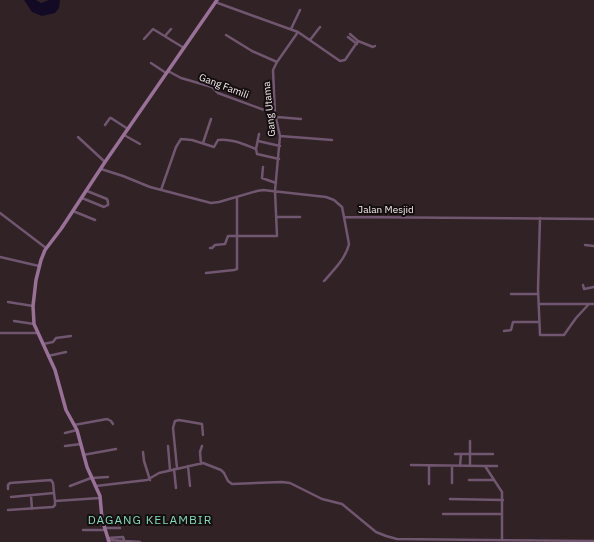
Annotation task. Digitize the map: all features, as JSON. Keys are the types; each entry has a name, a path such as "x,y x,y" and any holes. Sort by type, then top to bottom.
{"street":[{"path":"140,542 108,540 100,498 83,455 77,430 66,410 56,374 34,324 33,306 42,256 46,248 87,191 216,1 298,32 342,61 345,60 358,42"},
{"path":"291,29 300,10"},
{"path":"310,40 320,27"},
{"path":"144,39 152,29 184,48"},
{"path":"165,36 171,29"},
{"name":"Gang Utama","path":"237,236 277,236 275,191 280,136 276,115 273,73 277,62 298,32"},
{"path":"349,35 358,42 373,47 374,46"},
{"path":"226,36 252,51 277,62"},
{"name":"Gang Famili","path":"151,63 181,78 212,87 218,93 276,115 301,118"},
{"path":"105,125 111,118 128,129"},
{"path":"203,143 211,119"},
{"path":"259,134 256,149 257,154 279,159"},
{"path":"124,135 140,144"},
{"path":"280,136 332,140"},
{"path":"78,137 106,162"},
{"path":"161,190 180,139 187,139 215,146 218,140 223,140 256,149"},
{"path":"258,141 280,146"},
{"path":"263,167 262,178 276,182"},
{"name":"Jalan Mesjid","path":"101,169 123,176 142,185 211,203 257,191 275,191 326,197 334,200 342,207 344,217 594,219"},
{"path":"82,198 104,207 108,205 109,203 107,199 87,191"},
{"path":"206,273 236,270 237,197"},
{"path":"73,211 95,220"},
{"path":"0,213 46,248"},
{"path":"277,217 300,217"},
{"path":"324,281 336,267 348,248 349,244 344,217"},
{"path":"540,218 538,294 540,335 564,335 576,318 589,304"},
{"path":"210,248 215,245 225,244 227,236 237,236"},
{"path":"586,245 594,246"},
{"path":"0,257 39,266"},
{"path":"583,285 582,288 584,289 594,286"},
{"path":"511,294 538,294"},
{"path":"8,302 33,306"},
{"path":"539,304 594,304"},
{"path":"14,321 34,324"},
{"path":"504,331 511,330 512,322 539,322"},
{"path":"0,333 38,333"},
{"path":"43,344 53,342 56,338 71,336"},
{"path":"48,356 66,352"},
{"path":"74,425 107,419 111,420 113,424"},
{"path":"176,488 173,428 175,421 179,420 202,424 203,435"},
{"path":"65,433 77,430"},
{"path":"470,441 470,466"},
{"path":"66,446 81,444"},
{"path":"168,446 170,470"},
{"path":"201,464 200,452 202,446"},
{"path":"83,455 116,450"},
{"path":"144,452 144,461 150,480"},
{"path":"455,454 493,454"},
{"path":"460,466 461,454"},
{"path":"95,487 150,480 159,473 176,468 207,464 224,472 228,481 232,484 290,483 322,499 342,504 376,532 404,540 594,541"},
{"path":"411,465 497,466"},
{"path":"188,466 190,486"},
{"path":"428,484 429,466"},
{"path":"452,466 452,483"},
{"path":"485,466 502,492 502,540"},
{"path":"70,486 91,478 108,476"},
{"path":"8,489 8,484 10,483 50,480 53,482 55,501 55,505 53,507 8,510"},
{"path":"469,480 494,480"},
{"path":"11,497 54,493"},
{"path":"31,496 32,509"},
{"path":"55,501 100,498"},
{"path":"450,499 502,500"},
{"path":"443,514 502,514"},
{"path":"83,530 120,528"}],"shaded area":[{"path":"24,0 36,0 41,3 49,0 60,0 59,8 55,13 42,16 32,12"}],"district":[{"name":"DAGANG KELAMBIR","path":"150,519"}]}
